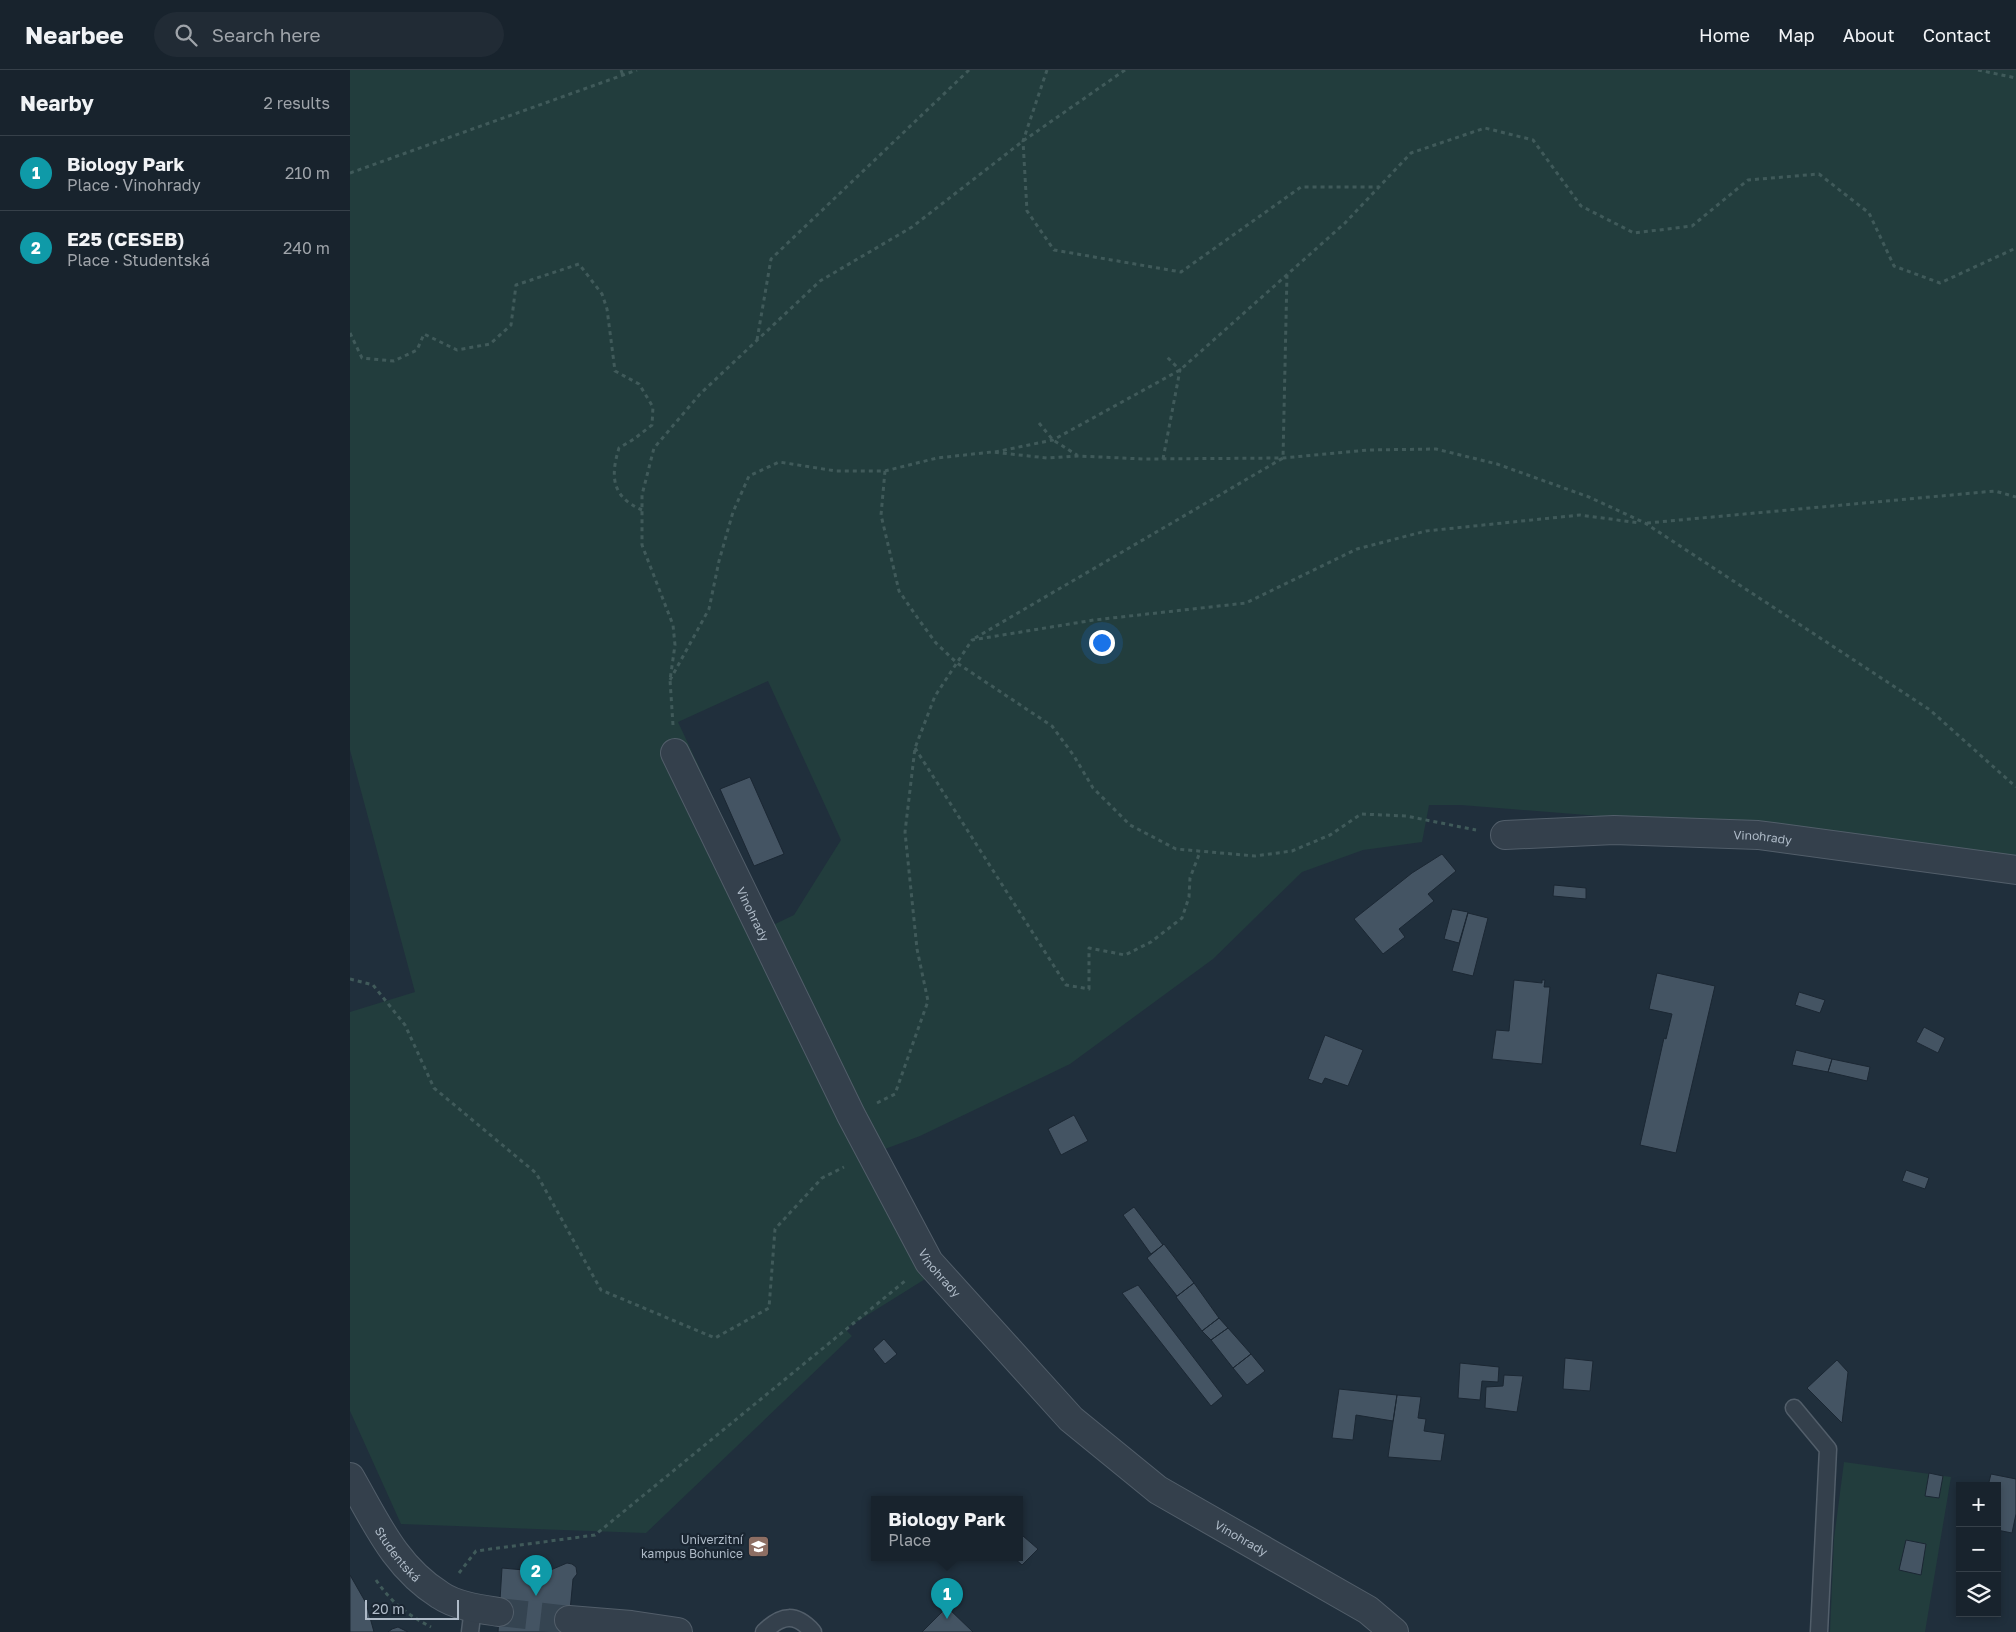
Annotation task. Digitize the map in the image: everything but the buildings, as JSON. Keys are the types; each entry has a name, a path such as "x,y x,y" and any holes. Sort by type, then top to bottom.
{"street":[{"name":"Vinohrady","path":"676,752 851,1115 929,1262 1071,1419 1158,1490 1368,1610 1394,1632"},
{"name":"Vinohrady","path":"1505,836 1614,830 1758,836 2016,870"},
{"name":"Studentská","path":"350,1477 390,1548 412,1574 441,1596 481,1617"},
{"path":"586,1625 631,1625 678,1632"}],"lane":[{"path":"1794,1408 1828,1449 1819,1632"},
{"path":"764,1632 772,1623 784,1618 802,1621 813,1632"}],"path":[{"path":"621,70 624,76"},
{"path":"350,173 637,70"},
{"path":"757,340 771,259 969,70"},
{"path":"1048,70 1023,141 1027,211 1054,250 1181,272 1301,187 1379,187"},
{"path":"676,752 670,680 675,645 673,624 642,545 642,496 654,448 700,394 820,281 912,227 1023,141 1125,70"},
{"path":"1978,70 2016,78"},
{"path":"670,680 709,610 719,561 733,512 749,476 779,462 836,471 886,471 937,458 992,452 1053,440 1180,370 1344,223 1411,153 1485,128 1533,140 1581,206 1634,233 1692,226 1748,180 1819,174 1869,213 1894,266 1940,284 2016,248"},
{"path":"350,334 362,358 394,361 417,350 424,334 457,350 490,344 511,326 516,285 579,264 602,294 607,309 615,370 639,384 653,407 652,425 634,440 619,448 614,465 614,481 620,495 628,504 642,510"},
{"path":"1283,458 1287,273"},
{"path":"1166,356 1180,370"},
{"path":"1163,459 1180,370"},
{"path":"1039,423 1053,440 1078,456"},
{"path":"992,452 1046,458 1078,456 1163,459 1283,458 1368,450 1436,449 1497,464 1589,497 1645,524 1930,710 2016,787"},
{"path":"851,1115 895,1094 928,1001 917,949 905,832 915,748 935,696 972,640 1283,458"},
{"path":"886,471 881,515 899,591 936,643 957,663 1052,726 1074,756 1093,788 1130,825 1176,850 1255,856 1292,850 1330,835 1362,814 1406,816 1505,836"},
{"path":"972,640 1094,620 1246,603 1357,549 1426,531 1580,515 1645,524 1994,491 2016,497"},
{"path":"915,748 1066,985 1089,989 1089,948 1125,955 1151,942 1182,918 1188,897 1190,878 1200,852"},
{"path":"350,979 373,985 405,1025 434,1088 536,1173 601,1290 715,1338 769,1308 775,1229 822,1178 872,1155"},
{"path":"441,1596 476,1551 595,1535 929,1262"}],"green space":[{"path":"350,70 2016,70 2016,862 1762,829 1461,805 1429,805 1422,842 1363,850 1302,872 1213,959 1070,1064 920,1136 858,1159 895,1227 930,1276 845,1329 852,1336 646,1533 401,1524 350,1411 350,1012 415,992 350,750","holes":["768,681 841,840 794,915 773,925 678,722"]},
{"path":"1844,1462 1951,1477 1925,1632 1830,1632 1834,1539"}],"tunnel":[{"path":"499,1612 569,1620"}],"place":[{"name":"Univerzitní kampus Bohunice","path":"759,1546"},
{"name":"E25 (CESEB)","path":"536,1596"},
{"name":"Biology Park","path":"947,1619"}]}
